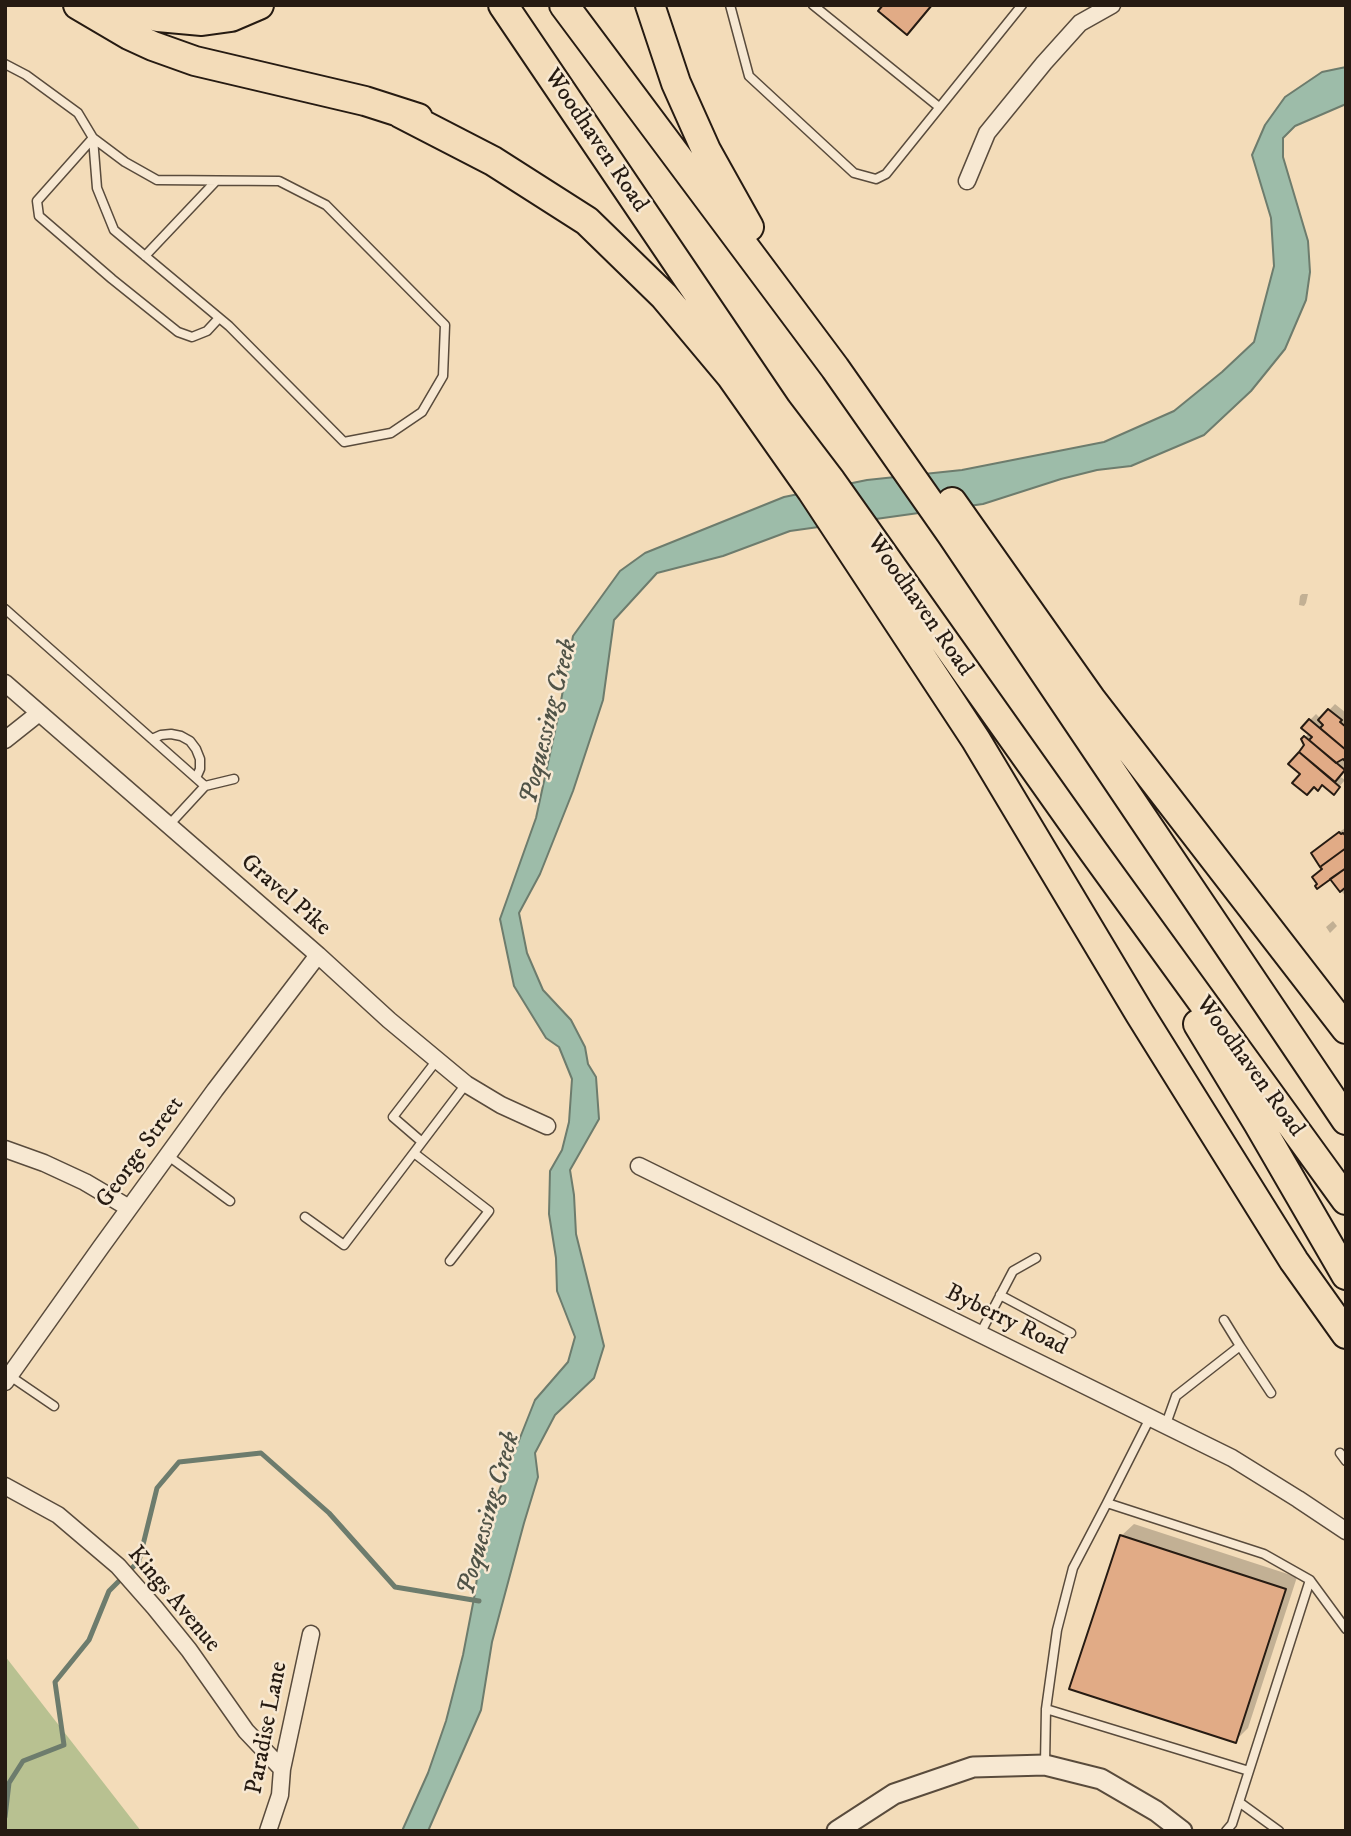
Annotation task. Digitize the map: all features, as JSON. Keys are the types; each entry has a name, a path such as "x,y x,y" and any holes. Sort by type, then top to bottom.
{"highway":[{"path":"78,5 153,46 195,61 330,92 451,128 537,171 602,219 655,268 777,410"},
{"path":"119,5 158,17 202,21 231,17 259,5"},
{"name":"Woodhaven Road","path":"503,5 777,410 821,486 855,535 1093,851 1346,1200"},
{"name":"Woodhaven Road","path":"564,5 835,368 914,465 951,516 1341,1111"},
{"path":"648,5 655,41 671,92 709,176 753,248 835,368"},
{"path":"648,5 676,83 706,150 745,221 914,465"},
{"path":"400,113 493,161 587,221 664,296 821,486"},
{"path":"951,516 1346,1029"},
{"path":"855,535 1140,1014 1294,1261 1346,1334"},
{"path":"1093,851 1258,1123 1346,1275"}],"street":[{"path":"967,181 987,133 1036,73 1080,23 1112,5"},
{"name":"Gravel Pike","path":"5,683 389,1020 466,1084 501,1105 547,1126"},
{"path":"5,740 39,713"},
{"name":"George Street","path":"7,1379 167,1155 318,955"},
{"path":"5,1149 85,1182 129,1208"},
{"name":"Byberry Road","path":"639,1166 1232,1458 1346,1531"},
{"name":"Kings Avenue","path":"5,1486 58,1514 118,1566 189,1650 246,1731 282,1769"},
{"name":"Paradise Lane","path":"268,1831 280,1795 282,1769 311,1634"},
{"path":"837,1831 894,1794 973,1767 1045,1765 1101,1779 1156,1811 1182,1831"}],"lane":[{"path":"730,5 749,76 854,173 876,179 886,174 1022,5"},
{"path":"813,5 939,107"},
{"path":"5,64 26,75 78,113 93,138 125,162 157,180 279,181 326,205 445,325 443,376 422,412 391,433 344,442 219,318 114,230 97,188 93,138"},
{"path":"93,138 37,201 38,216 178,332 192,337 207,331 219,318"},
{"path":"141,253 216,181"},
{"path":"5,609 205,786"},
{"path":"152,739 171,734 190,741 200,759 197,778"},
{"path":"169,825 205,786 234,779"},
{"path":"422,1142 393,1117 437,1060"},
{"path":"305,1217 344,1245 466,1084"},
{"path":"414,1153 489,1211 450,1261"},
{"path":"167,1155 230,1201"},
{"path":"980,1334 1013,1271 1036,1258"},
{"path":"1000,1295 1071,1333"},
{"path":"1224,1320 1271,1392"},
{"path":"1166,1424 1176,1396 1240,1346"},
{"path":"7,1379 54,1406"},
{"path":"1045,1765 1046,1709 1057,1630 1073,1568 1150,1417"},
{"path":"1107,1503 1264,1554 1310,1580 1346,1629"},
{"path":"1226,1831 1232,1824 1310,1580"},
{"path":"1046,1709 1249,1770"},
{"path":"1239,1802 1279,1831"}],"shaded area":[{"path":"5,1656 141,1831 5,1831"}],"water":[{"name":"Poquessing Creek","path":"1346,67 1346,104 1295,126 1283,138 1283,157 1308,241 1310,272 1306,300 1285,349 1251,391 1204,435 1131,466 1097,470 1061,479 983,504 790,531 723,556 657,573 614,620 603,700 573,791 540,874 519,913 527,953 543,990 571,1020 585,1047 588,1064 596,1077 599,1119 570,1170 576,1234 604,1346 594,1378 555,1415 535,1453 538,1477 492,1642 481,1710 428,1831 402,1831 428,1773 446,1721 463,1655 483,1531 535,1400 568,1362 575,1337 557,1291 556,1258 549,1214 550,1171 562,1150 569,1122 572,1079 559,1047 546,1038 514,986 500,919 536,818 573,636 620,571 645,553 784,497 867,480 962,470 1104,442 1174,411 1254,342 1274,266 1271,218 1252,155 1265,125 1285,97 1322,72"}],"building":[{"path":"883,5 932,5 907,35 878,11"},
{"path":"1328,709 1342,720 1340,722 1346,727 1346,750 1320,728 1323,725 1318,720"},
{"path":"1309,719 1346,750 1345,761 1343,759 1336,763 1309,740 1312,737 1301,728"},
{"path":"1304,736 1345,770 1335,782 1299,752 1304,745 1301,739"},
{"path":"1299,752 1340,787 1334,795 1322,785 1318,791 1314,787 1307,795 1292,783 1300,774 1288,764"},
{"path":"1339,832 1346,836 1346,848 1320,867 1311,853"},
{"path":"1346,848 1346,868 1317,889 1312,877 1322,869 1320,867"},
{"path":"1346,868 1346,887 1340,892 1330,879"},
{"path":"1120,1535 1286,1589 1236,1743 1069,1689"}],"waterway":[{"name":"Poquessing Creek","path":"5,1817 9,1783 23,1761 64,1745 55,1682 89,1640 109,1591 139,1561 157,1488 179,1462 261,1453 329,1513 395,1587 479,1601"}]}
